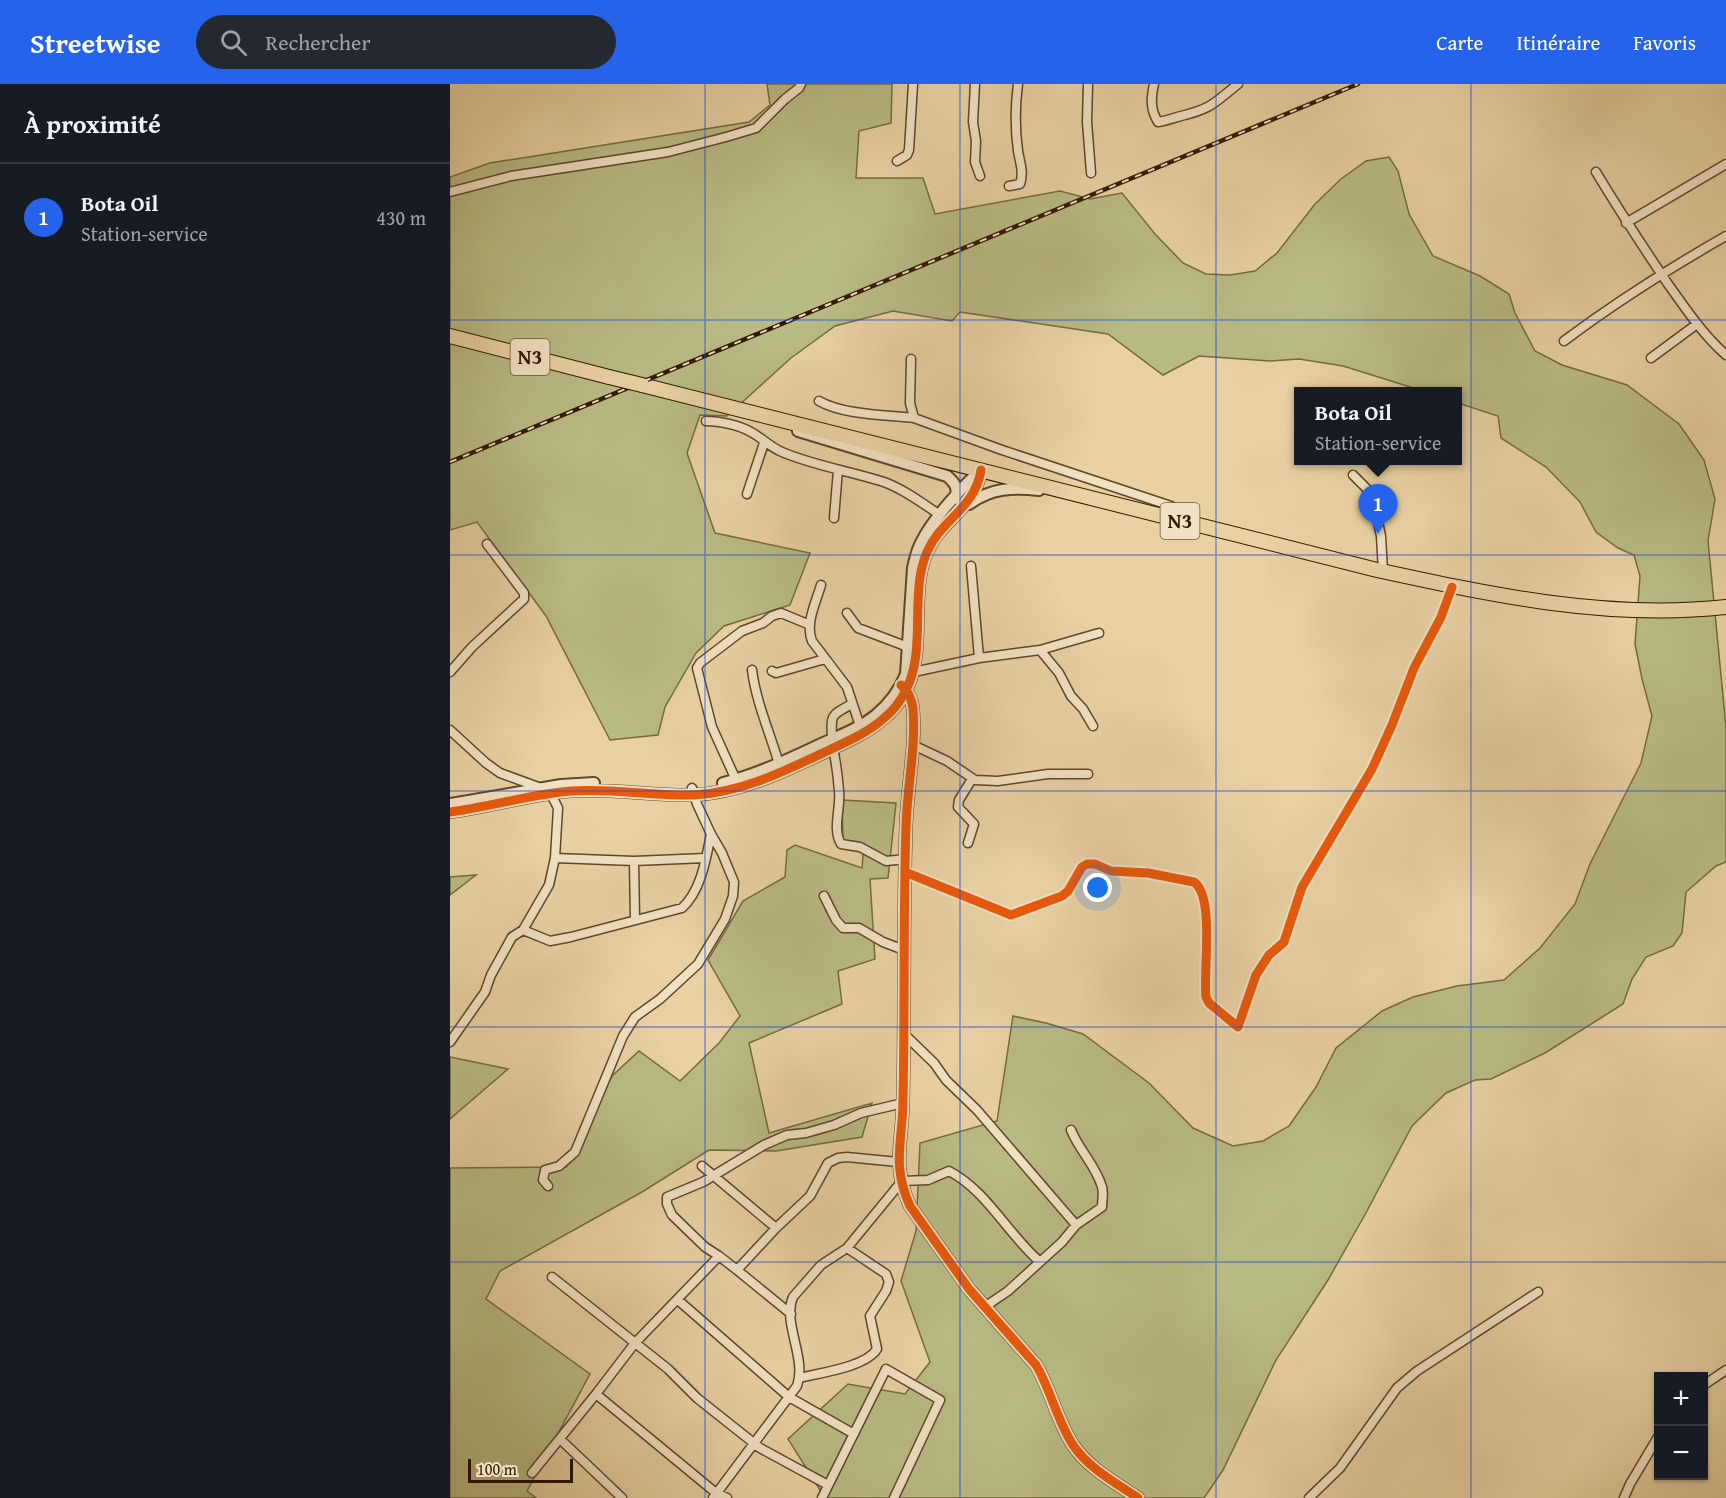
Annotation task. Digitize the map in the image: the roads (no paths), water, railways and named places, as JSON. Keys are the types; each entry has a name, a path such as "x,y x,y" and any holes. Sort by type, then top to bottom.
{"highway":[{"name":"N3","path":"450,336 1182,522 1452,587 1530,602 1579,608 1662,611 1726,607"}],"street":[{"path":"450,192 528,172 668,152 756,128 801,84"},
{"path":"897,161 907,155 909,150 913,84"},
{"path":"975,84 973,122 976,141 975,162 980,176"},
{"path":"1008,186 1020,184 1023,176 1018,151 1018,84"},
{"path":"1088,84 1087,122 1091,172"},
{"path":"1154,84 1151,100 1154,116 1158,122 1196,113 1213,105 1238,84"},
{"path":"1626,223 1726,164"},
{"path":"1596,172 1626,223 1696,324 1726,355"},
{"path":"1564,341 1661,273 1726,236"},
{"path":"1651,358 1696,324"},
{"path":"911,359 910,403 914,418"},
{"path":"819,400 827,406 914,418 1002,450 1172,506 1182,522"},
{"path":"715,404 744,415 947,476 956,484 955,499"},
{"path":"706,421 742,428 753,432 764,443 807,462 894,487 909,494 940,515"},
{"path":"747,494 764,443"},
{"path":"834,518 838,470"},
{"path":"910,673 908,647 913,568 917,552 922,539 940,515 981,471"},
{"path":"693,791 736,780 779,764 870,729 885,718 904,688 910,673 922,568 927,551 979,484 981,471"},
{"path":"1353,475 1372,494 1381,536 1383,572"},
{"path":"963,507 988,493 1005,489 1036,490 1088,497"},
{"path":"450,672 472,646 524,599 524,593 487,544"},
{"path":"971,566 979,658"},
{"path":"821,585 809,634 847,687 860,726"},
{"path":"905,872 1011,915 1062,896 1068,891 1082,867 1087,864 1095,864 1111,871 1148,873 1194,882 1200,886 1203,896 1207,945 1206,997 1209,1003 1238,1026 1256,975 1269,955 1284,942 1305,880 1340,825 1371,769 1417,661 1441,617 1452,587"},
{"path":"736,780 712,727 697,668 700,663 742,631 772,616 781,613 810,626"},
{"path":"847,613 858,628 908,647"},
{"path":"910,673 979,658 1002,657 1040,650 1099,633"},
{"path":"1040,650 1059,673 1071,696 1083,709 1093,726"},
{"path":"772,671 776,673 825,659"},
{"path":"752,670 755,694 779,764"},
{"path":"450,812 485,808 578,783 616,783 693,791 743,786 776,774 860,726 877,714 904,688"},
{"path":"904,688 912,705 914,746 906,824 903,1103 898,1162 903,1192 910,1206 969,1289 1036,1365 1072,1444 1082,1457 1138,1498"},
{"path":"852,704 835,713 831,719 832,743 840,794 838,839 841,844 860,847 886,861 906,859"},
{"path":"450,730 500,773 546,791 558,808 555,858 549,885 523,930 512,937 492,975 486,992 450,1042"},
{"path":"914,746 947,761 972,779 998,781 1048,774 1088,774"},
{"path":"968,843 974,824 958,807 959,800 972,779"},
{"path":"450,804 546,791"},
{"path":"548,1186 543,1180 545,1170 559,1166 575,1152 623,1036 635,1017 660,999 698,964 725,919 733,896 734,882 693,791"},
{"path":"523,930 550,940 571,937 682,908 690,902 694,893 706,858 711,834"},
{"path":"555,858 634,861 706,858"},
{"path":"634,861 635,919"},
{"path":"824,896 836,920 843,928 859,928 883,942 904,950"},
{"path":"904,1034 977,1110 1076,1225"},
{"path":"791,1314 705,1247 672,1215 667,1204 667,1197 685,1191 764,1145 787,1135 806,1133 834,1125 861,1113 903,1103"},
{"path":"986,1306 1008,1291 1062,1242 1076,1225 1102,1207 1103,1189 1092,1164 1076,1142 1071,1130"},
{"path":"737,1270 810,1196 828,1163 847,1157 898,1162"},
{"path":"702,1166 776,1228"},
{"path":"715,1496 789,1397 800,1378 790,1303 793,1297 820,1265 847,1248 902,1181 928,1180 949,1171 964,1179 1039,1261"},
{"path":"800,1378 864,1360 874,1354 877,1349 870,1316 886,1291 888,1282 886,1275 847,1248"},
{"path":"532,1473 597,1394 635,1343 719,1256"},
{"path":"552,1277 680,1378 697,1398 754,1443 781,1461 828,1485"},
{"path":"1309,1498 1340,1468 1397,1388 1417,1371 1538,1292"},
{"path":"678,1300 789,1397 854,1434"},
{"path":"822,1498 886,1369 940,1400 894,1498"},
{"path":"1708,1382 1726,1370"},
{"path":"597,1394 715,1496 727,1498"},
{"path":"560,1439 622,1498"},
{"path":"1624,1498 1654,1445"}],"railway":[{"path":"450,462 1358,84"}],"place":[{"name":"Bota Oil","path":"1378,534"}]}
